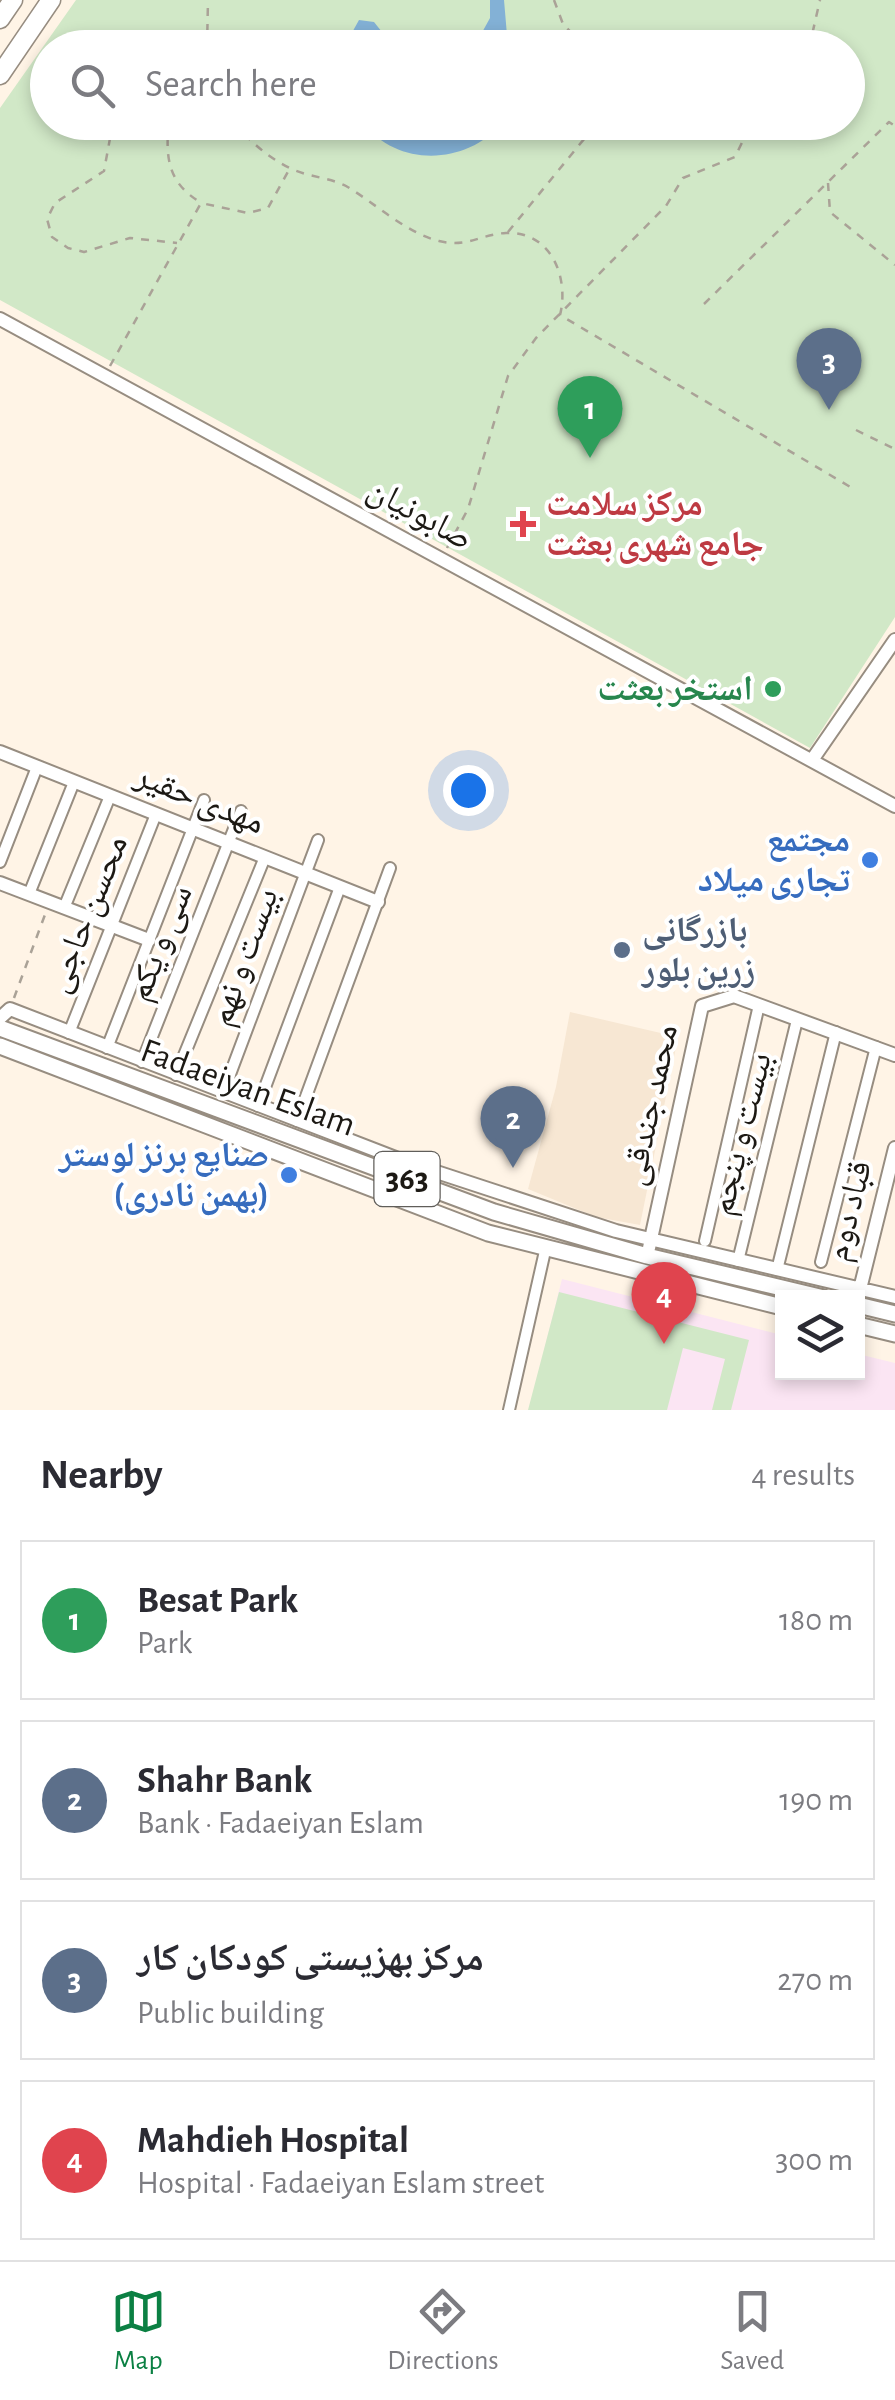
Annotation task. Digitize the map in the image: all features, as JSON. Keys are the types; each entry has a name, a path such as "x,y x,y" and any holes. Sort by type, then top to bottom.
{"highway":[{"path":"0,20 13,0"},
{"path":"31,30 51,0"},
{"path":"0,75 30,31"}],"main road":[{"name":"Fadaeiyan Eslam","path":"0,1028 494,1212 649,1248 796,1290"},
{"path":"26,1038 53,1056 166,1107 184,1120"},
{"path":"0,1046 184,1120 545,1250 775,1305"},
{"path":"865,1300 895,1314"},
{"path":"865,1327 895,1334"}],"street":[{"name":"صابونیان","path":"0,318 895,806"},
{"path":"812,760 895,640"},
{"name":"مهدی حقیر","path":"0,752 378,902"},
{"path":"0,862 36,767"},
{"path":"29,894 74,782"},
{"path":"64,908 110,796"},
{"path":"107,1048 204,800"},
{"name":"سی و یکم","path":"142,1062 241,811"},
{"name":"محسن حاجی","path":"69,1034 156,814"},
{"name":"بیست و نهم","path":"223,1093 318,840"},
{"path":"176,1075 264,857"},
{"path":"297,1121 390,868"},
{"path":"0,883 149,940"},
{"path":"258,1106 340,887"},
{"name":"محمد جندقی","path":"649,1248 702,1006 734,996 895,1055"},
{"path":"705,1241 758,1005"},
{"path":"5,1014 69,1034 649,1248 738,1261 838,1290"},
{"name":"بیست و پنجم","path":"738,1261 798,1020"},
{"path":"778,1270 836,1032"},
{"path":"821,1262 876,1047"},
{"name":"قباد دوم","path":"861,1290 895,1148"},
{"path":"494,1212 499,1193"},
{"path":"509,1410 545,1250"},
{"path":"865,1297 895,1297"}],"path":[{"path":"208,0 208,30"},
{"path":"554,0 569,30"},
{"path":"812,30 820,0"},
{"path":"704,304 890,122 895,126"},
{"path":"109,140 104,170 55,202 47,219 52,237 68,248 84,252 130,238 179,243"},
{"path":"168,140 166,154 171,175 201,203 248,213 268,208 290,168"},
{"path":"251,140 264,153 290,168 342,184 436,241 469,244 507,233 530,239 561,267 566,293 560,315"},
{"path":"507,233 583,140"},
{"path":"440,560 468,509 508,376 536,338 666,206 684,178 735,157 743,140"},
{"path":"828,182 830,212 895,265"},
{"path":"104,376 201,203"},
{"path":"560,315 852,488"},
{"path":"856,430 895,448"},
{"path":"5,1014 49,902"}],"shaded area":[{"path":"570,1012 678,1037 640,1225 596,1217 528,1189 556,1087"},
{"path":"562,1279 775,1333 775,1380 865,1380 865,1356 895,1363 895,1410 529,1410"}],"green space":[{"path":"76,0 895,0 895,617 810,748 0,300 0,108 30,65 30,140 865,140 865,30 55,30"},
{"path":"559,1292 749,1340 731,1410 712,1410 725,1359 683,1348 667,1410 528,1410"}],"water":[{"path":"490,0 504,0 507,30 483,30 490,18"},
{"path":"359,20 374,22 380,30 353,30"},
{"path":"381,140 482,140 452,153 432,156 395,148"}],"place":[{"name":"مرکز بهزیستی کودکان کار","path":"829,410"},
{"name":"Besat Park","path":"590,458"},
{"name":"مرکز سلامت جامع شهری بعثت","path":"523,524"},
{"name":"استخر بعثت","path":"773,689"},
{"name":"مجتمع تجاری میلاد","path":"870,860"},
{"name":"بازرگانی زرین بلور","path":"622,950"},
{"name":"Shahr Bank","path":"513,1168"},
{"name":"صنایع برنز لوستر (بهمن نادری)","path":"289,1175"},
{"name":"Mahdieh Hospital","path":"664,1344"}]}
